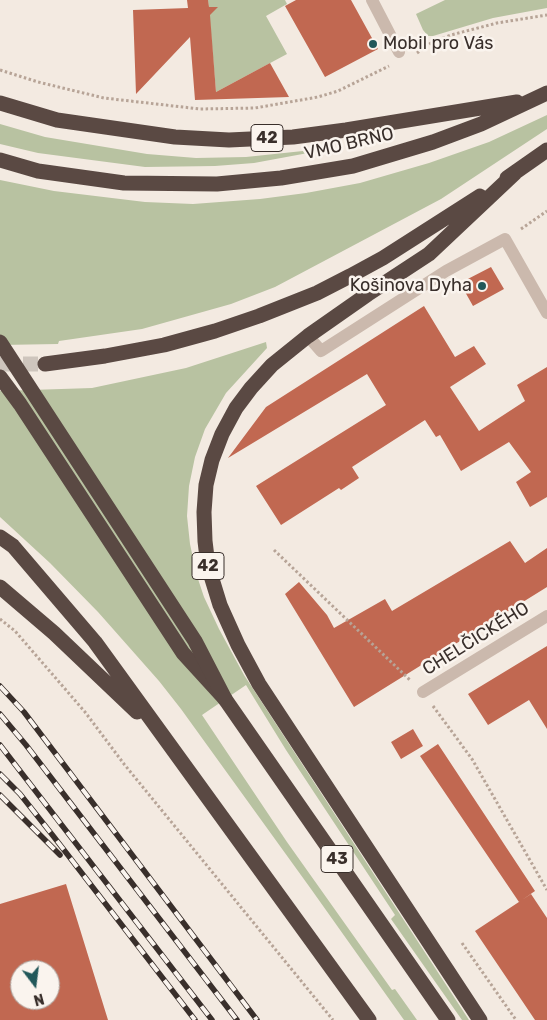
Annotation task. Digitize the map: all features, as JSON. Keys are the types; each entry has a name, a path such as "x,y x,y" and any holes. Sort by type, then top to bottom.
{"highway":[{"name":"42","path":"0,103 57,120 175,137 230,140 310,135 541,96"},
{"name":"VMO BRNO","path":"0,160 38,172 124,183 217,184 282,178 353,166 433,142 481,124 541,96"},
{"name":"42","path":"44,364 106,356 164,345 215,331 259,316 317,292 383,258 515,173 547,150"},
{"name":"42","path":"480,1020 259,684 228,625 220,605 208,566 204,541 204,512 206,485 222,434 236,408 272,365 308,336 429,254 515,173"},
{"path":"0,342 195,641 226,699"},
{"path":"0,377 20,404 183,652 226,699"},
{"path":"0,537 13,546 95,642 369,1020"},
{"path":"0,587 54,633 165,739"},
{"name":"43","path":"226,699 448,1020"}],"street":[{"path":"372,0 401,57"},
{"path":"308,336 321,351 446,271 505,239 547,313"},
{"name":"CHELČICKÉHO","path":"423,692 547,616"}],"path":[{"path":"0,70 38,82 104,98 200,109 256,108 318,97 338,91 401,57 422,51 431,43 451,35 497,23 547,15"},
{"path":"505,239 547,211"},
{"path":"0,619 15,631 85,712 124,764 333,1020"},
{"path":"462,942 516,1020"}],"green space":[{"path":"208,0 285,0 287,4 266,16 287,54 216,92"},
{"path":"445,0 547,0 547,8 493,18 428,36 423,30 416,14"},
{"path":"547,115 547,129 441,199 275,287 231,304 142,329 59,341 58,344 0,345 0,180 54,191 145,202 193,204 260,199 360,183 429,163 489,142"},
{"path":"0,124 45,137 147,154 196,158 246,157 303,151 308,151 308,153 254,163 215,166 145,167 38,153 0,144"},
{"path":"266,342 267,348 226,393 205,429 195,457 189,486 187,516 196,573 204,597 219,629 244,675 469,1020 462,1020 391,919 395,915 286,750 246,685 202,715 287,842 392,990 395,989 417,1020 404,1020 159,681 98,612 50,563 0,517 0,391 92,388 186,368"}],"building":[{"path":"187,0 208,0 209,7 218,7 210,15 216,92 270,63 289,97 195,100 190,37 136,94 133,10 188,8"},
{"path":"296,0 351,0 378,49 325,77 285,6"},
{"name":"Košinova Dyha","path":"491,267 504,289 473,306 460,283"},
{"path":"424,306 455,357 474,346 486,364 450,387 479,431 525,401 517,385 547,367 547,497 530,507 516,482 531,472 509,442 461,471 440,435 436,437 425,420 352,467 359,478 341,490 339,488 281,525 256,486 386,405 367,374 228,458 266,407"},
{"path":"510,541 525,563 547,548 547,587 354,707 285,594 299,582 327,615 334,628 385,599 392,611"},
{"path":"547,646 547,729 529,700 488,725 468,694"},
{"path":"413,729 423,746 401,759 391,742"},
{"path":"438,744 535,891 519,902 420,756"},
{"path":"66,884 108,1020 0,1020 0,904"},
{"path":"531,894 547,918 547,1020 535,1020 475,931"}],"tunnel":[{"path":"0,364 45,364"}],"railway":[{"path":"0,686 24,712 257,1020"},
{"path":"0,714 26,745 237,1020"},
{"path":"0,745 212,1020"},
{"path":"0,774 20,794 195,1020"},
{"path":"0,795 60,855"}],"place":[{"name":"Mobil pro Vás","path":"373,44"},
{"name":"Košinova Dyha","path":"482,286"}]}
